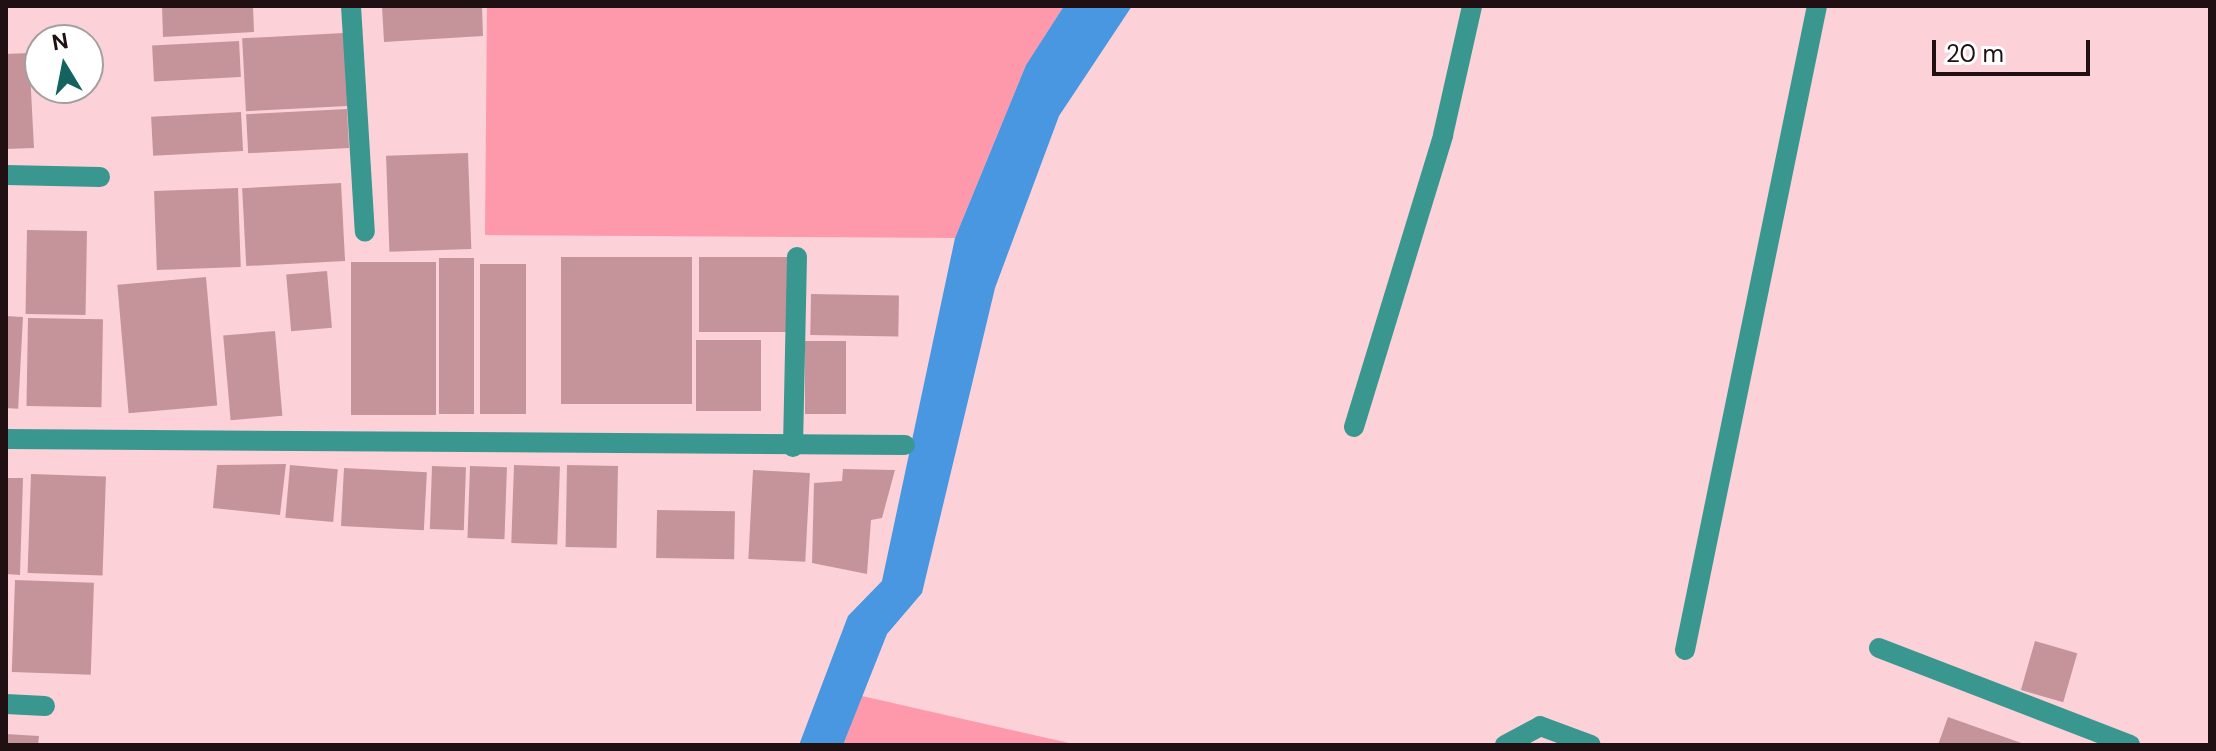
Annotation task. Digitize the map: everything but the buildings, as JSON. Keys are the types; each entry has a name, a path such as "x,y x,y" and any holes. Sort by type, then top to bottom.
{"street":[{"path":"351,6 365,232"},
{"path":"1354,427 1443,135 1472,6"},
{"path":"1685,650 1817,6"},
{"path":"6,175 100,177"},
{"path":"793,447 797,257"},
{"path":"6,439 793,447 905,445"},
{"path":"1879,648 2130,745"},
{"path":"6,704 45,706"},
{"path":"1505,745 1540,726 1591,745"}],"shaded area":[{"path":"487,6 1064,6 1026,65 955,238 485,235"},
{"path":"862,696 1078,745 843,745"}],"water":[{"path":"1064,6 1132,6 1059,116 995,288 922,593 887,634 843,745 799,745 848,616 882,581 955,238 1026,65"}]}
